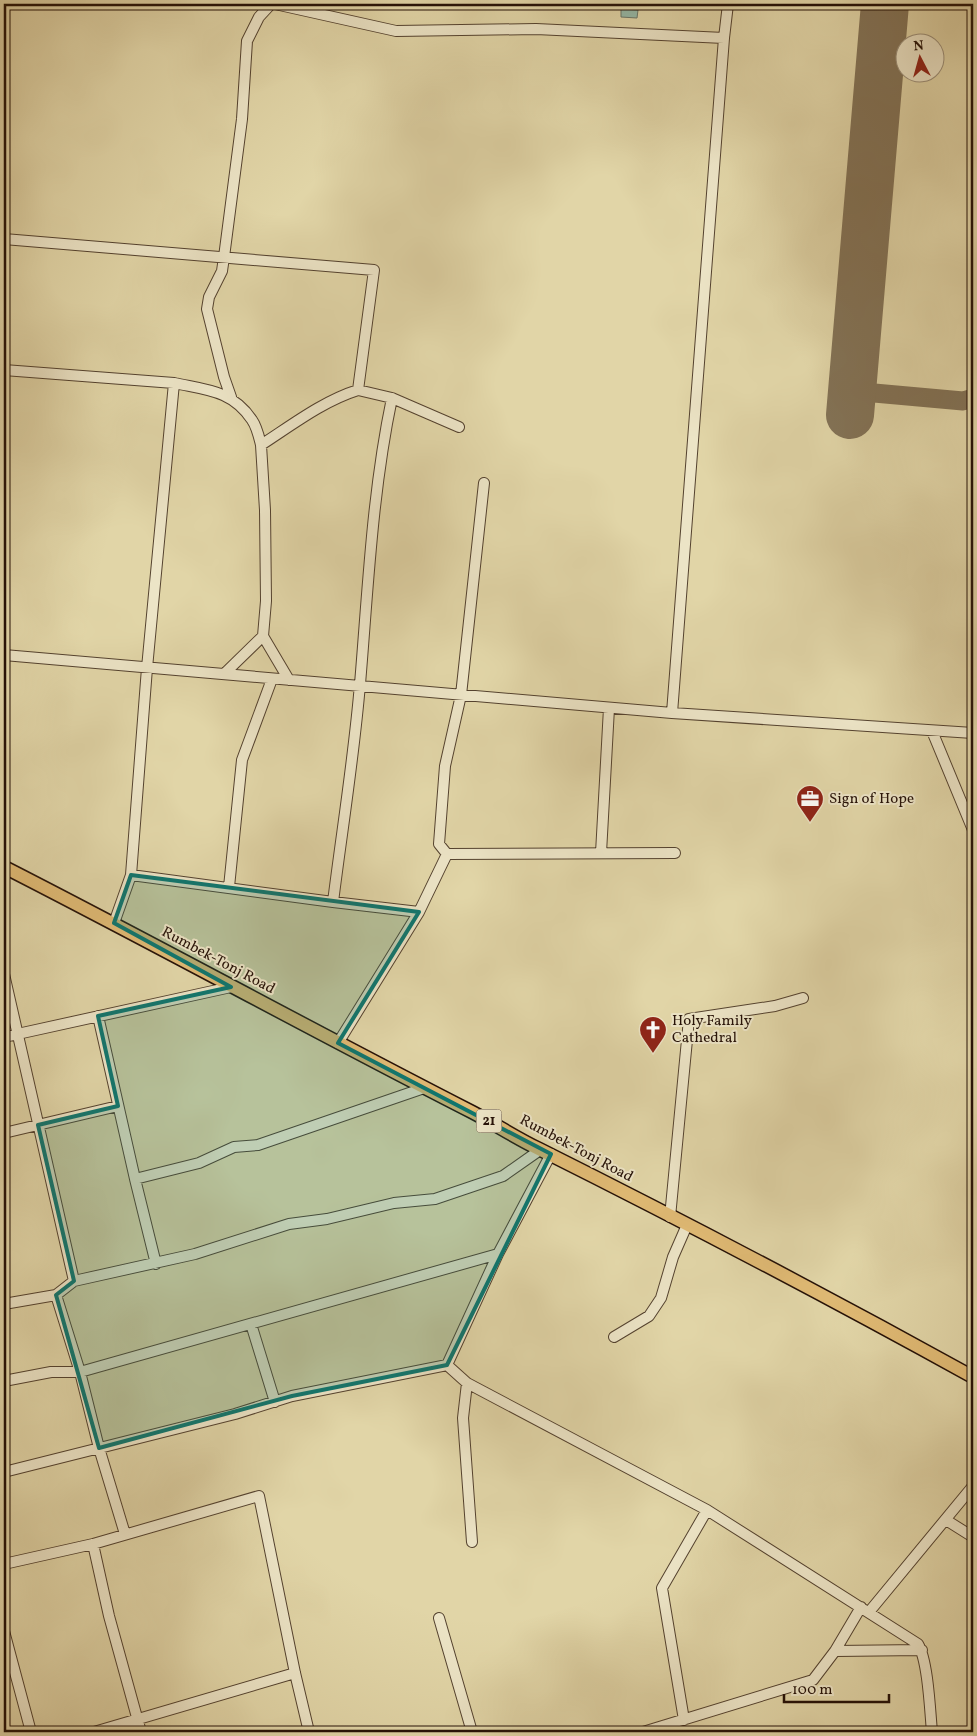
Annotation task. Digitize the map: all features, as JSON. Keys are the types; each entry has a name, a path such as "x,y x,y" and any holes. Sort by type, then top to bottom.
{"main road":[{"name":"Rumbek-Tonj Road","path":"4,867 114,923 973,1377"}],"street":[{"path":"231,398 207,309 209,297 222,271 224,258 242,119 247,41 259,17 273,4 396,31 536,28 724,38"},
{"path":"672,713 728,4"},
{"path":"4,239 374,270 358,390"},
{"path":"4,370 174,383 218,392 231,398 253,420 262,445 266,600 263,636 289,680"},
{"path":"114,923 132,875 147,668 174,383"},
{"path":"262,445 297,421 345,394 358,390 392,398 459,427"},
{"path":"333,902 360,686 368,575 381,448 392,398"},
{"path":"447,854 439,844 445,766 461,695 484,483"},
{"path":"224,674 263,636"},
{"path":"4,655 609,708 973,734"},
{"path":"229,888 242,760 272,679"},
{"path":"601,853 609,708"},
{"path":"932,731 973,830"},
{"path":"447,854 675,853"},
{"path":"338,1043 419,912 447,854"},
{"path":"132,875 419,912"},
{"path":"4,974 16,1034 74,1281"},
{"path":"4,1037 231,986"},
{"path":"670,1217 689,1019 775,1006 803,998"},
{"path":"98,1016 156,1264"},
{"path":"135,1179 199,1163 234,1147 258,1145 424,1088"},
{"path":"4,1133 118,1106"},
{"path":"447,1365 546,1152"},
{"path":"4,1304 56,1295 74,1281 195,1254 289,1224 327,1219 394,1203 435,1199 503,1176 546,1152"},
{"path":"614,1337 649,1316 661,1298 673,1257 687,1225"},
{"path":"4,1381 51,1372 80,1372 498,1254"},
{"path":"56,1295 80,1372 99,1448 125,1534"},
{"path":"251,1324 275,1402"},
{"path":"447,1365 467,1383 707,1510 918,1644 922,1650 932,1732"},
{"path":"4,1472 226,1416 292,1396 447,1365"},
{"path":"467,1383 464,1418 472,1542"},
{"path":"643,1732 813,1680 865,1609 946,1520 973,1486"},
{"path":"4,1564 93,1544 259,1496 309,1732"},
{"path":"684,1720 662,1588 707,1510"},
{"path":"946,1520 973,1537"},
{"path":"93,1544 109,1616 141,1732"},
{"path":"439,1618 472,1732"},
{"path":"4,1631 31,1732"},
{"path":"836,1651 922,1650"},
{"path":"94,1732 295,1673"}],"highlighted area":[{"path":"131,875 419,912 338,1043 551,1154 447,1365 292,1396 99,1448 56,1295 74,1281 38,1125 118,1106 98,1016 231,987 114,923"}],"shaded area":[{"path":"621,9 638,10 637,18 621,17"}],"taxiway":[{"path":"852,391 963,401 973,398"}],"runway":[{"path":"850,415 885,4"}],"place":[{"name":"Sign of Hope","path":"810,823"},
{"name":"Holy Family Cathedral","path":"653,1054"}]}
